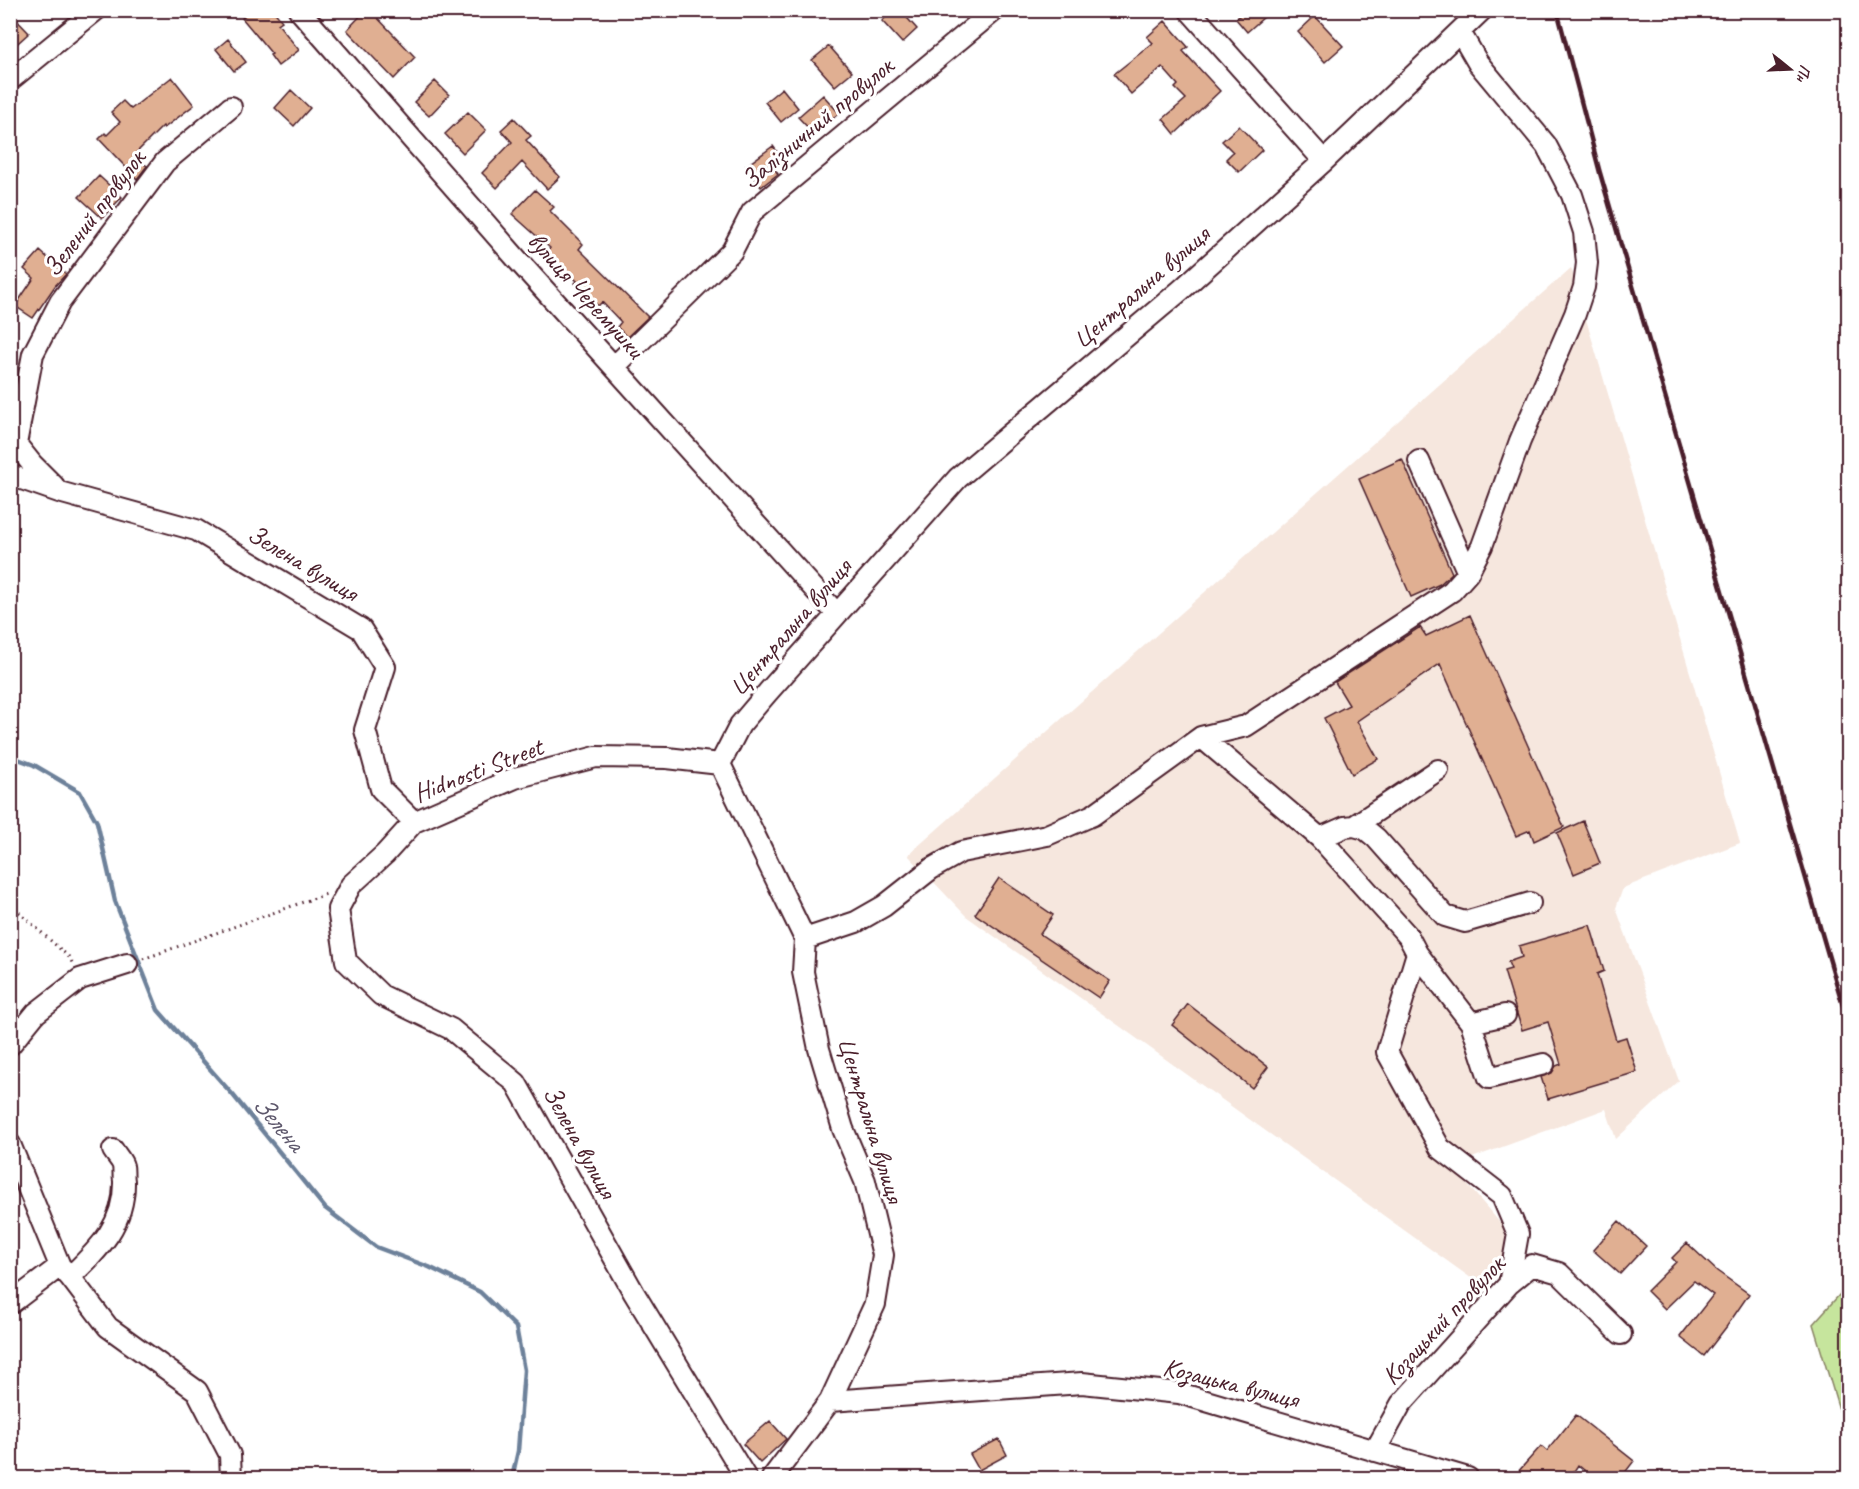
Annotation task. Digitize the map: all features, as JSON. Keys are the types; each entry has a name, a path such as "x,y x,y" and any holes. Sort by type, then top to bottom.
{"street":[{"path":"10,80 96,10"},
{"name":"вулиця Черемушки","path":"299,10 522,265 836,613"},
{"name":"Залізничний провулок","path":"614,367 732,251 752,212 995,10"},
{"path":"1189,10 1324,161"},
{"name":"Центральна вулиця","path":"772,1479 830,1401 875,1304 883,1255 865,1181 843,1129 819,1048 803,972 805,939 720,764 740,725 836,613 958,478 1180,290 1324,161 1482,10"},
{"path":"805,939 856,922 884,906 932,869 962,852 1047,835 1093,815 1202,737 1246,726 1452,591 1468,573 1482,546 1520,441 1575,314 1584,287 1587,263 1584,232 1572,195 1546,145 1478,63 1460,32"},
{"name":"Зелений провулок","path":"59,492 13,446 33,354 60,302 165,162 231,107"},
{"path":"1419,461 1468,573"},
{"name":"Зелена вулиця","path":"10,475 59,492 196,530 361,630 386,667 365,730 381,789 414,822"},
{"path":"1202,737 1320,838 1408,936 1417,953 1471,1023 1489,1078 1544,1064"},
{"name":"Hidnosti Street","path":"351,885 385,854 414,822 515,778 596,757 667,758 720,764"},
{"path":"1354,826 1438,770"},
{"path":"1320,838 1345,827 1354,826 1365,829 1376,838 1444,916 1465,922 1530,903"},
{"name":"Зелена вулиця","path":"351,885 338,909 346,961 381,995 451,1029 516,1083 634,1293 746,1479"},
{"path":"1417,953 1388,1052 1440,1148 1502,1196 1518,1233 1509,1284"},
{"path":"10,1045 36,1013 80,979 128,964"},
{"path":"1471,1023 1505,1015"},
{"path":"10,1144 65,1271 108,1327 197,1391 230,1455 231,1479"},
{"path":"10,1304 65,1271 102,1243 118,1218 124,1194 123,1166 113,1150"},
{"name":"Козацький провулок","path":"1375,1451 1401,1404 1509,1284 1532,1265 1559,1273 1621,1334"},
{"name":"Козацька вулиця","path":"830,1401 1082,1383 1179,1393 1468,1479"}],"path":[{"path":"160,953 351,885"},
{"path":"10,904 70,958 80,979"}],"shaded area":[{"path":"1571,268 1740,843 1623,888 1616,908 1679,1081 1616,1139 1606,1109 1472,1158 1454,1169 1507,1231 1505,1255 1482,1286 966,916 908,855"}],"green space":[{"path":"1848,1268 1848,1439 1813,1324 1840,1294"}],"building":[{"path":"251,10 273,10 282,21 278,24 299,50 278,66 270,55 272,54 242,18"},
{"path":"366,10 370,10 415,57 394,79 347,30"},
{"path":"893,10 900,10 917,29 902,43 882,21"},
{"path":"1245,10 1272,10 1247,32 1236,19"},
{"path":"10,13 29,33 10,50"},
{"path":"1315,16 1343,46 1325,62 1298,32"},
{"path":"1165,21 1188,47 1183,51 1220,91 1175,134 1163,119 1186,99 1175,88 1178,85 1162,67 1131,94 1114,74 1153,43 1147,37"},
{"path":"228,39 246,62 234,71 216,49"},
{"path":"829,46 852,72 835,86 812,60"},
{"path":"172,77 194,105 164,128 163,126 133,156 147,166 137,179 99,139 105,133 107,135 120,122 111,112 123,101 131,109"},
{"path":"435,81 449,95 429,116 414,102"},
{"path":"782,88 798,108 781,122 765,102"},
{"path":"291,90 310,108 294,126 275,108"},
{"path":"823,95 839,113 815,135 798,117"},
{"path":"468,112 486,130 463,153 445,134"},
{"path":"514,118 531,136 526,140 560,177 547,189 522,162 497,188 482,173 512,142 501,130"},
{"path":"1239,126 1262,150 1239,172 1226,159 1233,152 1222,141"},
{"path":"773,146 784,161 774,168 778,174 761,187 746,166"},
{"path":"99,176 122,197 102,218 79,197"},
{"path":"535,190 554,207 550,211 583,244 579,249 648,317 627,337 617,327 621,322 602,302 598,306 575,283 577,281 547,252 550,248 512,214"},
{"path":"40,251 66,274 33,318 15,306 34,278 24,269"},
{"path":"1402,459 1452,573 1440,584 1411,597 1359,479"},
{"path":"1470,615 1564,827 1534,841 1530,830 1516,836 1440,664 1357,721 1378,759 1352,774 1324,718 1349,705 1335,682 1420,627 1426,636"},
{"path":"1583,821 1600,863 1574,874 1557,833"},
{"path":"999,878 1053,915 1040,934 1110,981 1099,998 975,914"},
{"path":"1590,925 1604,971 1597,974 1616,1040 1626,1037 1637,1072 1548,1099 1541,1077 1552,1073 1556,1066 1561,1064 1548,1022 1522,1030 1504,971 1511,969 1508,962 1522,957 1519,946"},
{"path":"1188,1004 1268,1067 1252,1088 1172,1025"},
{"path":"1619,1221 1646,1246 1620,1274 1593,1250"},
{"path":"1687,1243 1717,1271 1749,1294 1704,1356 1680,1337 1713,1295 1694,1281 1665,1309 1647,1291 1676,1262 1672,1258"},
{"path":"1576,1415 1634,1461 1620,1479 1595,1479 1578,1465 1569,1479 1535,1479 1517,1473 1541,1446 1547,1451"},
{"path":"770,1421 786,1439 760,1463 743,1444"},
{"path":"999,1439 1007,1455 979,1470 970,1454"}],"waterway":[{"name":"Зелена","path":"10,756 34,765 80,792 97,822 115,901 158,1010 233,1095 325,1208 376,1247 429,1267 480,1292 516,1327 524,1370 518,1451 512,1478"}],"railway":[{"path":"1557,10 1600,173 1848,1023"}]}
